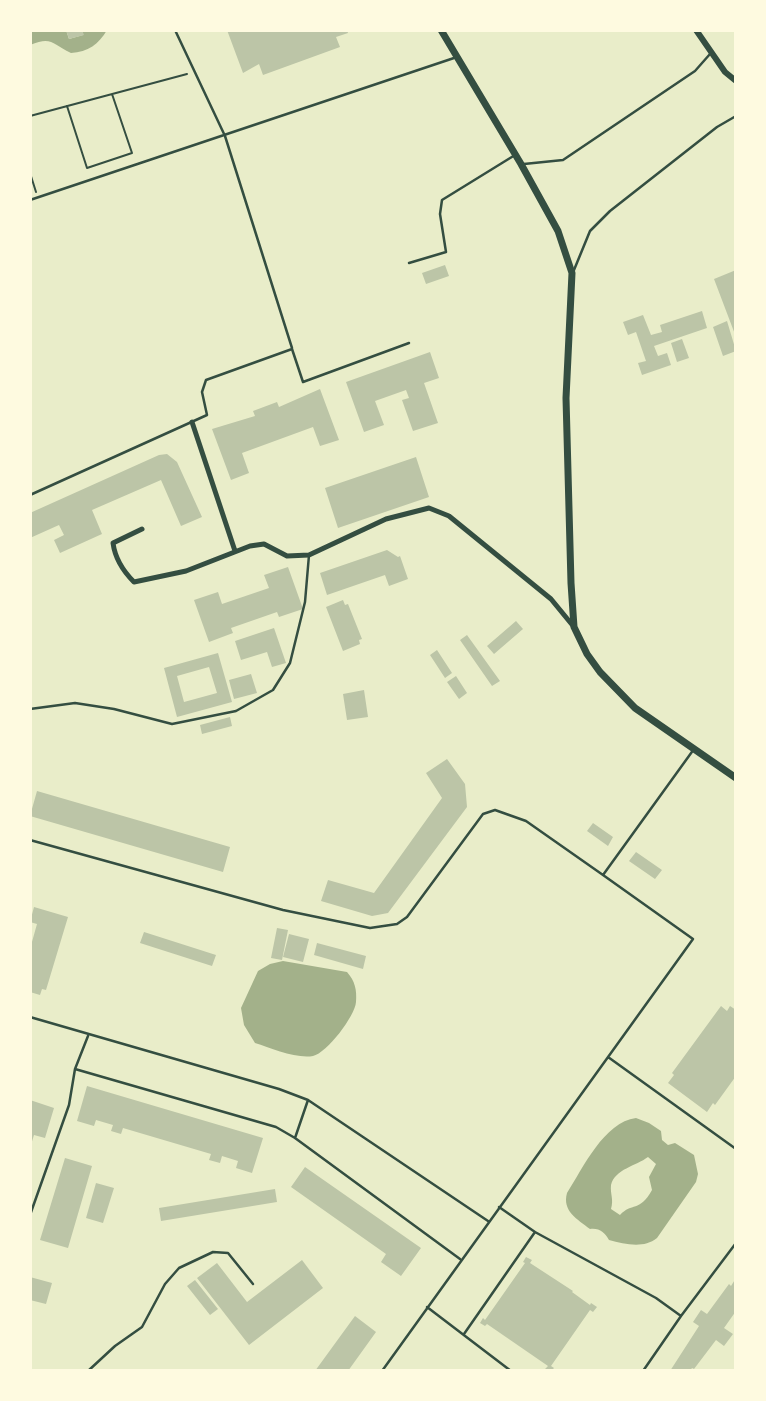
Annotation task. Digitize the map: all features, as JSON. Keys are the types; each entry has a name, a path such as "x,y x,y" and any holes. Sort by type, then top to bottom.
{"main road":[{"path":"441,30 558,231 572,273 566,398 574,627 587,654 600,672 635,708 736,778"}],"street":[{"path":"696,30 724,72 736,81"},
{"path":"192,422 235,551"},
{"path":"142,529 113,543 115,554 134,582 186,571 235,551 264,544 287,556 309,555 386,519 429,508 449,516 551,599 574,627"}],"lane":[{"path":"175,30 225,136 303,382 409,344"},
{"path":"521,164 563,160 695,71 711,53"},
{"path":"30,200 457,57"},
{"path":"572,273 590,231 610,211 717,127 736,116"},
{"path":"409,264 446,252 439,206 442,201 516,155"},
{"path":"30,495 207,415 202,392 206,380 292,349"},
{"path":"30,709 75,703 114,709 172,724 236,710 273,690 290,663 305,602 309,555"},
{"path":"603,875 694,749"},
{"path":"30,840 283,911 370,928 397,924 407,917 483,814 495,810 526,821 693,939 382,1371"},
{"path":"30,1017 279,1089 308,1100 488,1222"},
{"path":"30,1215 69,1105 75,1069 88,1035"},
{"path":"607,1056 736,1149"},
{"path":"75,1069 276,1127 461,1259"},
{"path":"295,1138 308,1100"},
{"path":"499,1207 535,1232 656,1298 681,1316"},
{"path":"464,1334 535,1232"},
{"path":"643,1371 736,1243"},
{"path":"88,1371 115,1346 142,1327 166,1284 179,1268 190,1262 213,1252 228,1253 253,1284"},
{"path":"427,1307 511,1371"}],"path":[{"path":"30,116 195,72"},
{"path":"67,106 87,168 132,153 112,94"},
{"path":"30,173 38,197"}],"shaded area":[{"path":"30,30 66,30 69,39 83,35 82,30 107,30 92,46 71,53 48,41 30,45"},
{"path":"283,961 347,972 355,986 356,1002 351,1016 332,1041 313,1056 291,1055 255,1043 244,1025 241,1008 258,971"},
{"path":"636,1118 661,1131 662,1140 668,1145 675,1143 694,1155 698,1174 696,1182 657,1238 640,1245 609,1240 601,1231 590,1229 569,1210 566,1199 587,1159 604,1137 625,1121","holes":["648,1157 656,1164 649,1177 652,1190 643,1202 620,1215 611,1209 611,1185 617,1175"]}],"building":[{"path":"66,30 82,30 84,35 69,39"},
{"path":"227,30 347,30 348,33 336,37 340,47 263,75 259,64 243,73"},
{"path":"445,265 449,276 426,284 422,273"},
{"path":"736,270 734,289 736,337 714,279"},
{"path":"702,311 707,328 654,346 658,356 667,353 671,365 642,375 638,363 646,361 636,332 628,335 623,322 643,315 651,335 662,332 660,325"},
{"path":"727,321 736,351 723,356 713,327"},
{"path":"682,339 689,358 677,362 671,343"},
{"path":"430,352 439,378 424,383 438,423 413,431 402,400 409,398 406,390 375,401 384,425 364,432 346,382"},
{"path":"320,389 339,440 320,446 313,427 242,453 249,473 231,480 212,429 255,416 253,411 277,402 279,407"},
{"path":"167,454 177,462 202,517 181,526 161,480 92,510 102,534 60,553 54,540 64,535 59,525 30,538 30,513 159,455"},
{"path":"416,457 429,497 338,528 325,488"},
{"path":"387,550 400,556 408,579 389,586 385,575 327,595 320,573"},
{"path":"288,567 303,609 279,617 277,612 231,628 233,633 209,642 194,600 218,592 222,604 269,588 264,575"},
{"path":"343,600 345,605 348,604 362,639 359,640 360,644 343,651 326,607"},
{"path":"516,621 523,629 494,654 487,646"},
{"path":"274,628 286,663 272,667 267,652 241,660 235,641"},
{"path":"467,635 500,681 492,686 460,640"},
{"path":"437,650 452,673 445,678 430,655"},
{"path":"218,653 232,702 177,717 164,668","holes":["209,667 217,693 184,702 177,676"]},
{"path":"251,674 257,693 234,699 229,680"},
{"path":"456,676 467,693 459,699 447,682"},
{"path":"364,690 368,717 347,720 343,694"},
{"path":"230,717 232,726 202,734 200,725"},
{"path":"447,759 465,784 467,807 388,913 372,916 321,901 328,880 374,893 442,798 426,773"},
{"path":"37,791 230,847 223,872 30,816"},
{"path":"593,823 613,837 608,846 587,831"},
{"path":"636,852 662,870 655,879 629,861"},
{"path":"34,907 68,917 46,990 42,989 40,995 30,992 30,949 37,924 30,922"},
{"path":"277,928 288,930 282,960 271,958"},
{"path":"144,932 216,955 212,966 140,943"},
{"path":"289,934 309,939 303,962 283,957"},
{"path":"317,943 366,956 363,969 314,955"},
{"path":"721,1006 727,1011 730,1006 736,1010 736,1076 707,1112 668,1083 674,1075 672,1073"},
{"path":"87,1086 263,1138 252,1173 236,1168 238,1161 222,1156 220,1163 209,1160 211,1154 123,1128 121,1134 111,1131 113,1125 96,1120 94,1126 77,1121"},
{"path":"30,1100 54,1108 45,1138 34,1135 30,1148"},
{"path":"65,1158 92,1166 68,1248 40,1240"},
{"path":"305,1167 421,1248 401,1276 381,1262 386,1254 291,1187"},
{"path":"96,1183 114,1188 103,1223 86,1218"},
{"path":"275,1189 277,1202 161,1221 159,1208"},
{"path":"526,1257 532,1260 530,1263 590,1305 591,1303 597,1307 593,1312 590,1310 551,1366 554,1368 551,1371 545,1369 548,1366 487,1324 485,1326 480,1323 483,1318 485,1320 525,1263 523,1262"},
{"path":"302,1260 323,1288 249,1345 197,1278 217,1263 247,1302"},
{"path":"30,1277 52,1283 46,1304 30,1300"},
{"path":"736,1278 736,1311 724,1328 733,1334 724,1346 716,1340 694,1369 670,1371 699,1326 693,1322 701,1310 707,1314"},
{"path":"195,1280 218,1309 210,1315 187,1286"},
{"path":"355,1316 376,1332 348,1371 315,1371"}]}
